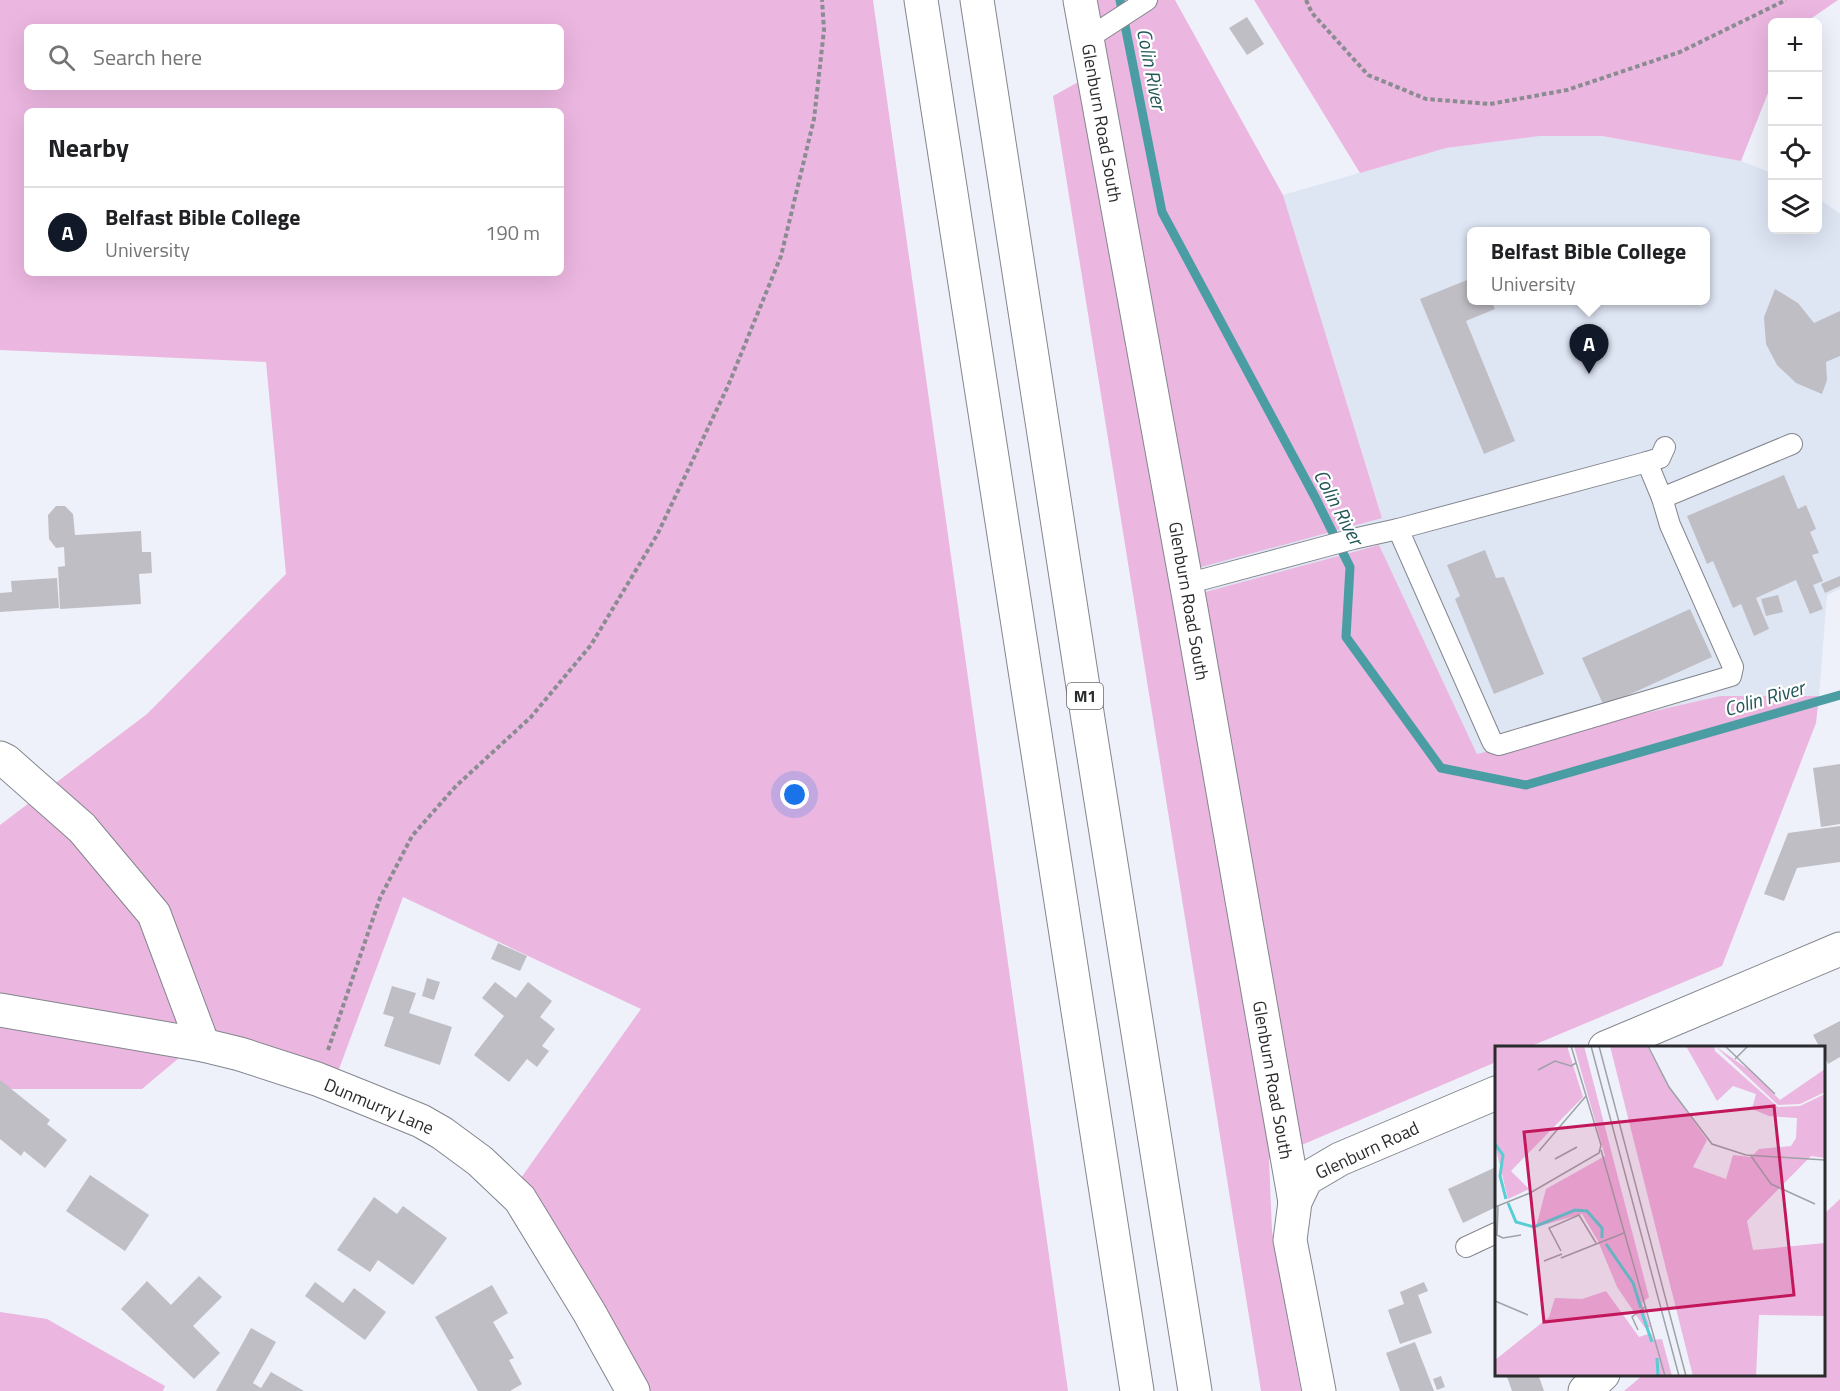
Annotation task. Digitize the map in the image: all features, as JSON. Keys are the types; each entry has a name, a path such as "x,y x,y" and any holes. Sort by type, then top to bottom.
{"main road":[{"path":"921,0 1137,1391"},
{"name":"M1","path":"977,0 1195,1391"},
{"name":"Glenburn Road South","path":"1080,0 1096,32 1186,584 1294,1202"},
{"path":"0,758 82,828 154,914 203,1046"},
{"path":"1607,1046 1840,949"},
{"name":"Dunmurry Lane","path":"0,1010 240,1054 317,1079 421,1121 442,1133 480,1161 520,1199 589,1312 633,1391"},
{"name":"Glenburn Road","path":"1320,1391 1290,1240 1294,1202 1306,1179 1340,1159 1495,1094"},
{"path":"1585,1391 1601,1376"}],"lane":[{"path":"1096,32 1144,2"},
{"path":"1662,498 1791,444"},
{"path":"1186,584 1353,539 1398,530 1647,462 1660,458 1665,447"},
{"path":"1398,530 1491,740 1498,745 1510,743 1731,676 1733,667 1670,525 1647,462"},
{"path":"1466,1247 1495,1234"}],"path":[{"path":"317,1079 380,898 412,836 456,786 531,717 591,645 657,535 728,386 781,256 814,119 824,30 822,0"},
{"path":"1306,0 1312,13 1368,75 1426,99 1490,104 1567,90 1680,52 1786,0"}],"shaded area":[{"path":"0,0 873,0 1068,1391 633,1391 511,1192 641,1009 403,897 339,1069 205,1036 142,1089 0,1089 0,825 147,714 286,574 266,362 0,350"},
{"path":"1097,0 1175,0 1283,195 1382,518 1194,569 1198,594 1379,545 1477,754 1720,696 1819,696 1816,723 1722,966 1531,1046 1495,1046 1495,1062 1269,1159 1272,1231 1301,1391 1261,1391 1053,96 1109,65"},
{"path":"1254,0 1838,0 1812,18 1768,18 1768,93 1741,161 1602,136 1540,136 1446,148 1360,173"},
{"path":"1540,136 1602,136 1741,161 1768,171 1768,234 1822,234 1822,201 1840,214 1840,589 1827,595 1819,696 1720,696 1477,754 1379,545 1198,594 1194,569 1382,517 1283,195 1446,148"},
{"path":"1840,1199 1840,1391 1624,1391 1642,1376 1825,1376 1825,1213"},
{"path":"0,1312 47,1319 165,1386 163,1391 0,1391"}],"building":[{"path":"1247,17 1264,44 1247,55 1229,28"},
{"path":"1467,280 1467,305 1493,305 1495,309 1466,321 1515,441 1484,454 1420,299"},
{"path":"1775,289 1798,303 1814,323 1840,311 1840,356 1826,362 1827,380 1822,394 1796,383 1777,365 1766,344 1764,317"},
{"path":"1784,475 1798,509 1806,505 1816,529 1810,532 1819,553 1812,555 1823,581 1813,585 1823,609 1810,614 1796,580 1756,598 1769,629 1754,636 1741,604 1733,608 1713,561 1707,564 1687,516"},
{"path":"56,506 65,506 73,514 75,535 141,531 142,552 151,552 152,573 139,574 141,604 60,609 58,567 65,566 64,547 56,548 49,539 48,515"},
{"path":"1485,550 1496,578 1504,577 1544,674 1494,694 1455,599 1460,596 1447,565"},
{"path":"1840,576 1840,586 1825,593 1821,584"},
{"path":"57,578 59,608 0,612 0,593 12,592 11,581"},
{"path":"1778,595 1783,612 1766,616 1761,599"},
{"path":"1690,609 1712,657 1604,706 1582,658"},
{"path":"1840,764 1840,824 1821,827 1813,768"},
{"path":"1840,826 1840,862 1797,868 1784,901 1764,894 1788,833"},
{"path":"498,943 527,956 520,971 491,959"},
{"path":"427,978 440,982 434,1000 422,996"},
{"path":"495,982 516,998 528,982 552,1001 540,1017 555,1029 542,1046 549,1051 537,1067 527,1059 509,1082 474,1055 504,1016 482,998"},
{"path":"392,986 416,993 409,1013 452,1027 440,1065 384,1046 394,1017 383,1014"},
{"path":"1840,1021 1840,1057 1828,1064 1825,1057 1825,1046 1819,1046 1813,1035"},
{"path":"0,1080 50,1120 47,1124 67,1140 45,1168 24,1151 21,1156 0,1139"},
{"path":"1495,1167 1495,1207 1463,1223 1448,1189"},
{"path":"90,1175 149,1215 125,1251 66,1211"},
{"path":"374,1197 397,1214 403,1206 447,1238 413,1285 378,1260 370,1272 337,1250"},
{"path":"199,1276 222,1297 193,1326 220,1353 194,1379 121,1309 147,1281 171,1305"},
{"path":"315,1282 343,1303 354,1288 386,1312 365,1340 305,1296"},
{"path":"1424,1282 1428,1291 1418,1295 1432,1333 1400,1344 1388,1310 1404,1304 1400,1292"},
{"path":"492,1285 508,1313 493,1322 514,1358 509,1360 522,1384 510,1391 478,1391 435,1317"},
{"path":"251,1328 276,1342 253,1383 261,1388 271,1372 304,1391 216,1391"},
{"path":"1415,1342 1434,1391 1400,1391 1386,1353"},
{"path":"1441,1376 1445,1387 1437,1390 1433,1379"},
{"path":"1507,1376 1539,1376 1544,1391 1512,1391"}],"waterway":[{"name":"Colin River","path":"1120,0 1162,212 1350,567 1346,637 1441,768 1526,785 1840,695"}],"place":[{"name":"Belfast Bible College","path":"1589,374"}]}
